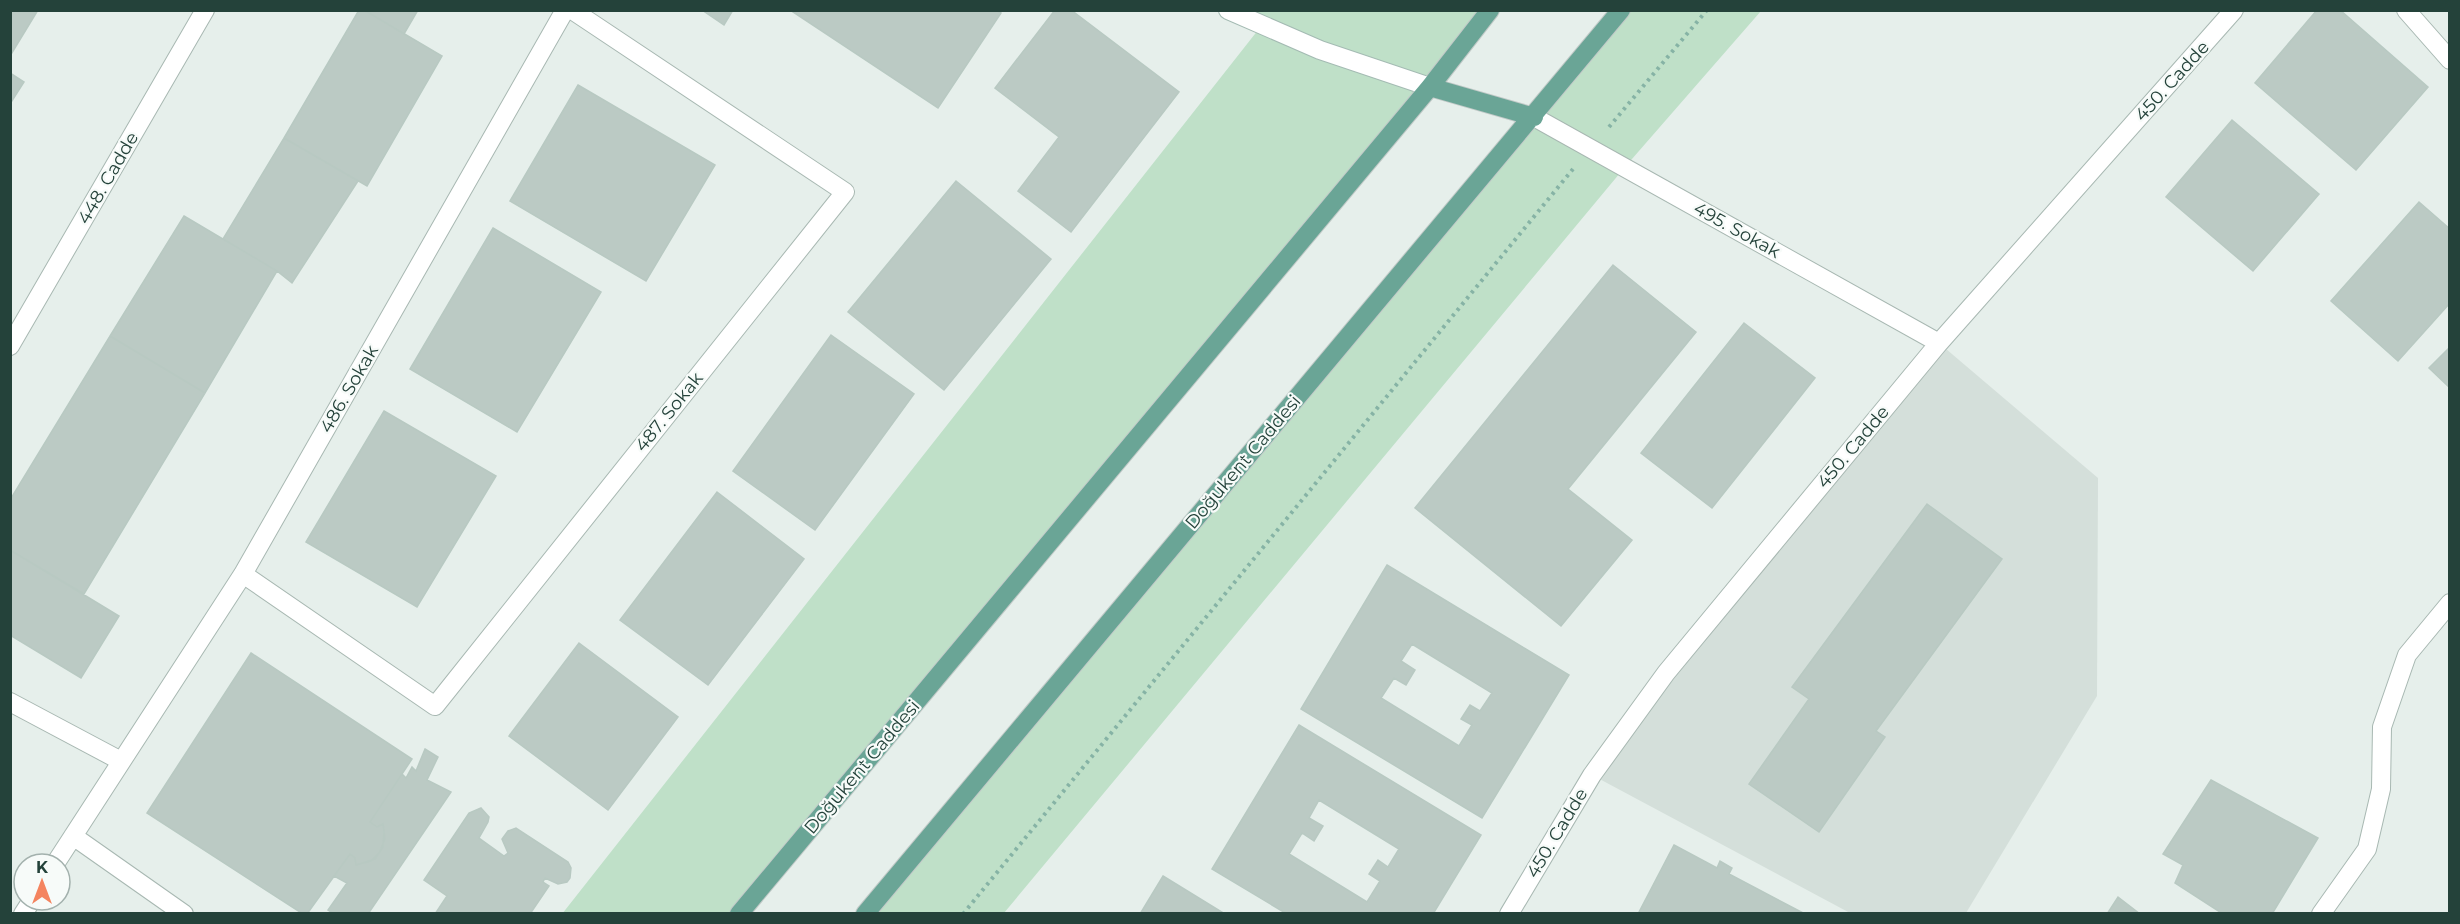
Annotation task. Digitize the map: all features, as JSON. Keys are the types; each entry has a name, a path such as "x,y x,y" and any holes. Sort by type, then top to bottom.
{"main road":[{"name":"Doğukent Caddesi","path":"739,914 1430,87 1490,10"},
{"name":"Doğukent Caddesi","path":"865,914 1534,117 1621,10"},
{"path":"1430,87 1534,117"}],"street":[{"name":"448. Cadde","path":"10,346 205,10"},
{"name":"486. Sokak","path":"63,852 243,574 566,10"},
{"name":"487. Sokak","path":"243,574 435,706 845,192 572,10"},
{"path":"1228,10 1320,50 1430,87"},
{"name":"450. Cadde","path":"1509,914 1592,775 1666,673 1939,343 2234,10"},
{"path":"2406,10 2450,60"},
{"name":"495. Sokak","path":"1534,117 1939,343"},
{"path":"2322,914 2367,849 2381,789 2382,727 2407,655 2450,603"},
{"path":"10,702 121,761"},
{"path":"73,836 184,914"}],"path":[{"path":"963,914 1591,148 1707,10"}],"shaded area":[{"path":"1939,343 2098,478 2097,696 1966,913 1850,913 1592,775"}],"green space":[{"path":"1228,11 1490,11 739,913 562,914 1262,25"},
{"path":"1621,11 1761,11 1625,167 1004,913 865,914"}],"building":[{"path":"10,10 38,10 10,56"},
{"path":"359,10 364,10 442,56 367,186 284,138"},
{"path":"364,10 418,10 404,34"},
{"path":"702,10 733,10 724,25"},
{"path":"790,10 996,10 1001,13 938,108"},
{"path":"1055,10 1071,10 1179,92 1071,232 1018,191 1059,137 995,88"},
{"path":"2317,10 2340,10 2428,87 2356,170 2255,83"},
{"path":"10,73 24,82 10,104"},
{"path":"578,85 715,165 646,281 510,201"},
{"path":"2232,120 2319,194 2253,271 2166,197"},
{"path":"284,138 358,181 292,283 277,271 223,239"},
{"path":"956,181 1051,259 944,390 848,312"},
{"path":"2419,202 2450,229 2450,303 2398,361 2331,301"},
{"path":"184,216 277,271 205,393 110,336"},
{"path":"493,228 601,292 517,432 410,369"},
{"path":"1613,265 1696,332 1568,489 1632,540 1561,626 1415,508"},
{"path":"1744,323 1815,378 1712,508 1641,453"},
{"path":"831,335 914,394 815,530 733,471"},
{"path":"110,336 205,393 84,594 10,550 10,500"},
{"path":"2450,347 2450,388 2429,368"},
{"path":"384,411 496,476 417,607 306,542"},
{"path":"717,492 804,559 708,685 620,620"},
{"path":"1927,504 2002,559 1876,731 1885,737 1819,832 1749,784 1809,699 1792,687"},
{"path":"10,550 119,616 81,678 10,635"},
{"path":"1387,565 1569,675 1482,818 1301,709","holes":["1412,644 1492,693 1480,711 1470,705 1461,719 1472,725 1459,746 1381,698 1394,678 1406,685 1415,670 1401,661"]},
{"path":"579,643 678,717 608,810 509,736"},
{"path":"251,653 412,759 370,822 377,827 383,824 385,839 379,853 371,861 356,865 355,858 350,854 307,914 303,914 147,813"},
{"path":"1299,725 1481,835 1433,914 1287,914 1212,869","holes":["1319,800 1399,849 1388,867 1378,860 1369,874 1380,881 1367,902 1289,854 1302,833 1314,841 1323,826 1309,818"]},
{"path":"425,749 438,757 427,780 451,792 368,914 334,914 328,910 347,883 334,876 350,854 355,858 356,865 375,859 383,847 384,831 383,824 377,827 370,822 402,774 406,778 412,767 416,771"},
{"path":"2211,780 2318,838 2272,914 2223,914 2175,883 2183,865 2163,854"},
{"path":"481,808 489,817 479,838 504,856 508,853 502,839 508,831 516,828 568,862 571,868 567,882 558,884 545,878 543,882 549,886 530,914 435,914 447,896 424,880 469,813"},
{"path":"1674,845 1717,868 1720,861 1732,868 1729,874 1805,914 1638,914"},
{"path":"1163,876 1225,914 1140,914"},
{"path":"2118,897 2140,914 2107,914"}]}
